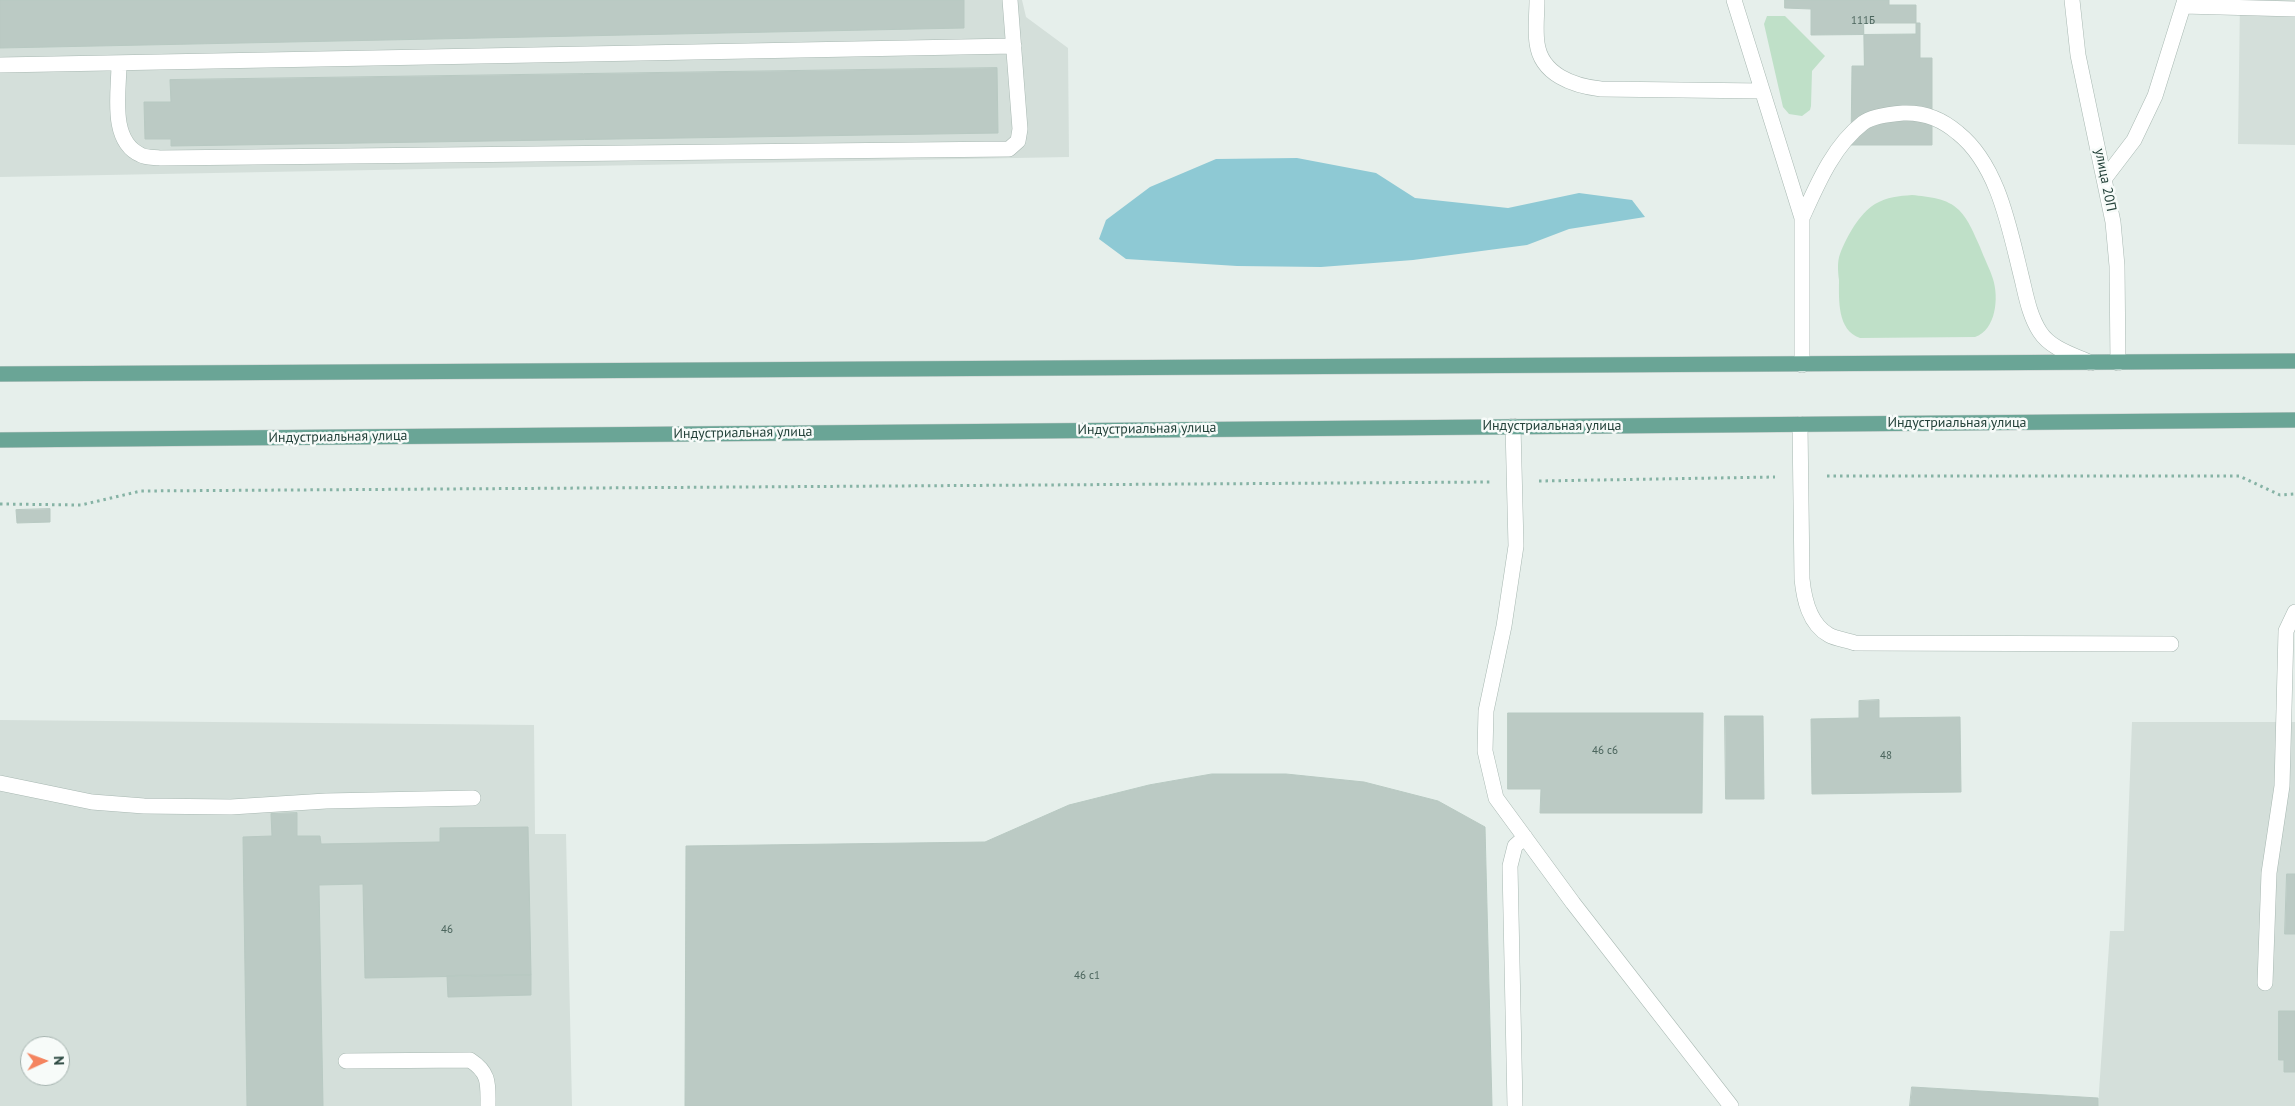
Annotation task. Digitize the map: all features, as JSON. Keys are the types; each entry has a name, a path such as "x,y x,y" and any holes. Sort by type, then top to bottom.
{"main road":[{"path":"0,374 2295,361"},
{"name":"Индустриальная улица","path":"0,440 2295,420"}],"street":[{"path":"119,64 119,125 126,144 141,156 160,158 1009,149 1018,141 1020,129 1010,0"},
{"path":"1537,0 1537,43 1541,58 1550,70 1580,86 1601,89 1762,91"},
{"path":"1734,0 1802,218 1802,365"},
{"name":"улица 20П","path":"2072,0 2078,55 2113,222 2118,363"},
{"path":"2105,178 2134,140 2155,96 2184,3 2295,9"},
{"path":"0,65 1014,46"},
{"path":"1802,218 1818,183 1840,147 1864,122 1890,114 1914,113 1942,120 1972,144 1990,175 2008,223 2030,314 2041,334 2053,346 2092,363"},
{"path":"1800,424 1802,579 1804,599 1815,623 1828,635 1856,643 2172,644"},
{"path":"1513,426 1516,546 1504,626 1486,710 1485,751 1496,798 1573,903 1731,1106"},
{"path":"2265,983 2269,872 2282,786 2286,631 2295,612"},
{"path":"0,783 92,802 144,806 231,807 326,801 472,798"},
{"path":"1515,1106 1510,866 1515,846 1525,837"},
{"path":"346,1061 470,1060 481,1068 488,1081 488,1106"}],"path":[{"path":"0,504 81,504 141,491 1515,482 1802,476 2239,476 2280,495 2295,494"}],"shaded area":[{"path":"0,0 1022,0 1026,17 1068,48 1069,157 0,177"},
{"path":"2240,0 2295,0 2295,145 2238,144"},
{"path":"0,720 534,725 535,834 566,834 572,1106 0,1106"},
{"path":"2132,722 2295,722 2295,1106 2098,1106 2110,931 2124,931"}],"green space":[{"path":"1767,16 1785,16 1825,56 1812,71 1811,106 1810,110 1802,116 1789,114 1783,107 1764,24"},
{"path":"1912,195 1937,199 1954,206 1966,218 1980,247 1993,279 1996,295 1992,321 1988,328 1975,337 1860,338 1852,334 1843,321 1840,305 1838,264 1846,240 1859,219 1869,208 1889,198"}],"water":[{"path":"1297,158 1376,173 1415,198 1508,208 1579,193 1632,200 1645,217 1569,229 1527,245 1413,260 1321,267 1237,266 1126,259 1099,239 1106,220 1150,187 1216,159"}],"building":[{"path":"0,0 964,0 964,28 0,48"},
{"path":"1785,0 1889,0 1889,5 1916,5 1916,34 1811,35 1811,9 1785,8"},
{"path":"1864,23 1920,23 1920,58 1932,58 1932,145 1851,145 1852,66 1864,66"},
{"path":"997,68 998,133 171,146 171,139 145,139 144,102 171,102 170,80"},
{"path":"50,509 50,522 17,523 16,510"},
{"path":"1879,700 1879,718 1960,717 1961,792 1812,794 1811,719 1859,718 1859,701"},
{"path":"1508,713 1703,713 1702,813 1540,813 1541,789 1508,789"},
{"path":"1725,716 1763,716 1764,799 1726,799"},
{"path":"1212,774 1286,774 1364,782 1438,801 1485,827 1492,1106 685,1106 686,846 985,842 1069,805 1149,785"},
{"path":"297,813 297,836 320,836 321,844 440,842 440,828 528,827 531,975 365,978 363,884 319,885 323,1106 247,1106 243,837 272,836 271,814"},
{"path":"2287,874 2295,874 2295,934 2285,934"},
{"path":"531,975 531,995 448,997 447,976"},
{"path":"2279,1011 2295,1011 2295,1072 2284,1072 2284,1060 2279,1060"},
{"path":"1912,1087 2098,1098 2098,1106 1910,1106"}]}
